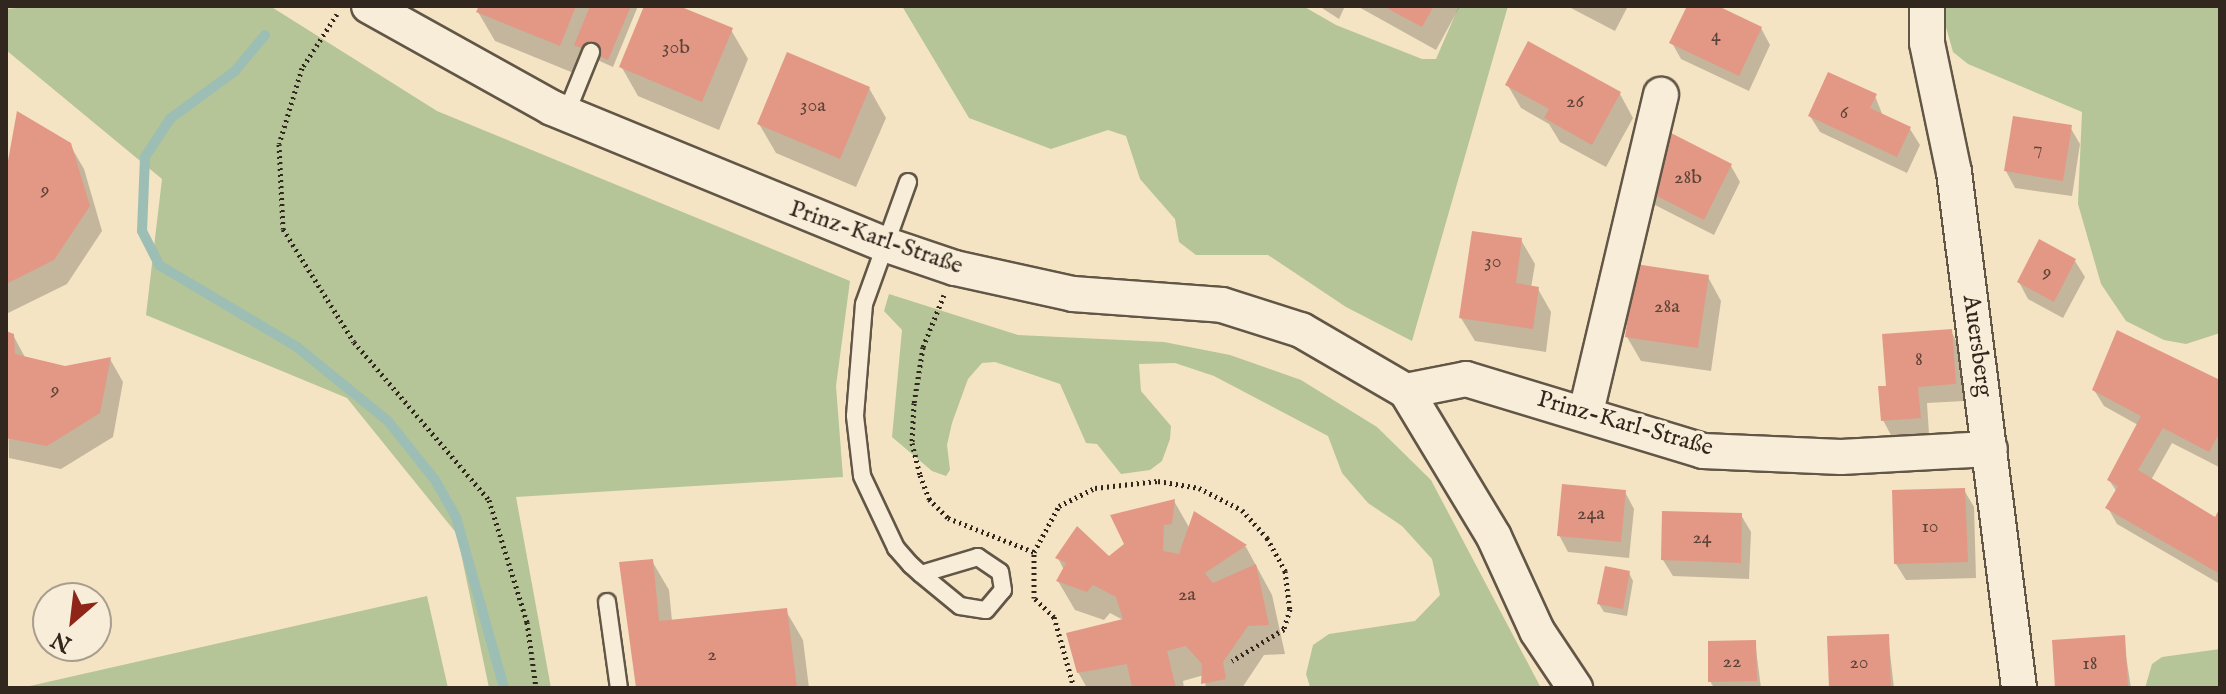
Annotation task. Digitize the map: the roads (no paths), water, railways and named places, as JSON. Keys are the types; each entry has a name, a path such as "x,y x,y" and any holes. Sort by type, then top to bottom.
{"street":[{"name":"Auersberg","path":"1927,6 1927,43 1954,172 2019,688"},
{"name":"Prinz-Karl-Straße","path":"364,7 566,114 884,244 955,268 1073,294 1222,305 1301,330 1406,391 1494,537 1537,631 1575,688"},
{"path":"1586,412 1661,95"},
{"name":"Prinz-Karl-Straße","path":"1406,391 1466,379 1586,412 1703,451 1841,457 1990,449"}],"lane":[{"path":"566,114 591,52"},
{"path":"908,182 864,304 858,349 858,446 862,476 883,529 921,574 960,606 977,612 994,605 1003,590 1000,572 978,557 921,574"},
{"path":"607,602 619,688"}],"waterway":[{"path":"265,35 235,71 170,119 145,157 142,231 159,265 297,347 388,421 435,480 456,517 504,688"}]}
